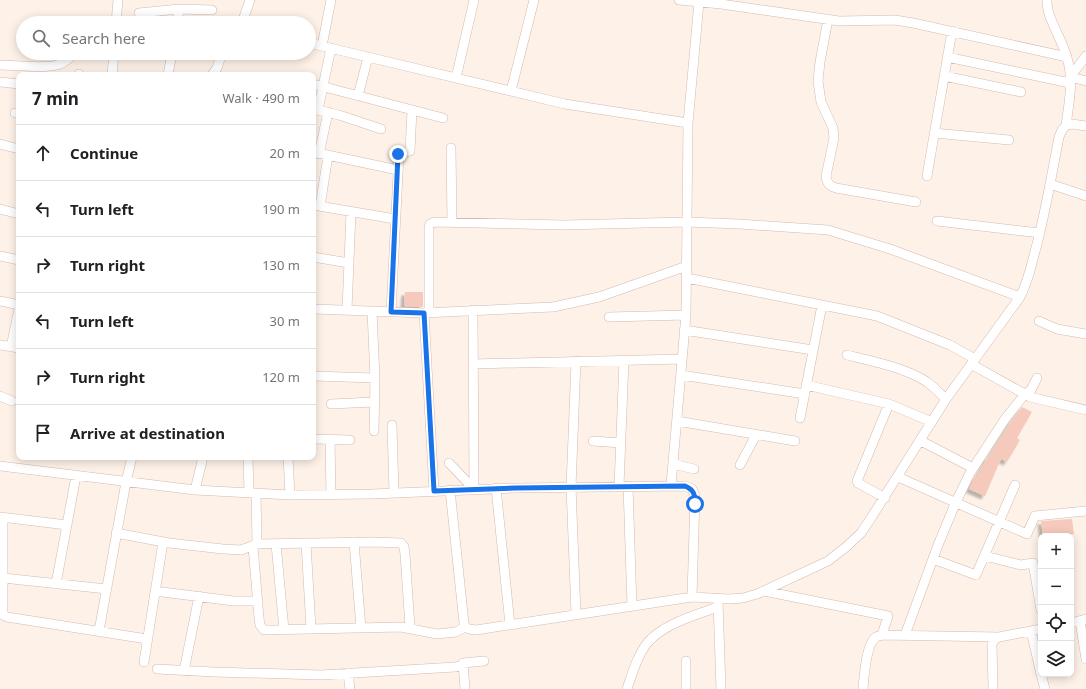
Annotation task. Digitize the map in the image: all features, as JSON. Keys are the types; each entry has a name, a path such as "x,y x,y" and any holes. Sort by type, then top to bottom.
{"street":[{"path":"117,16 118,0"},
{"path":"244,16 250,0"},
{"path":"331,0 323,87 316,109 381,128"},
{"path":"456,78 474,0"},
{"path":"511,91 534,0"},
{"path":"679,0 840,21 895,20 952,31 1067,57"},
{"path":"626,689 644,648 651,639 685,619 718,603 743,598 764,591 828,561 861,533 885,498 946,399 1020,297 1026,286 1040,232 1059,137 1066,125 1070,93 1067,57 1050,14 1048,0"},
{"path":"671,486 686,315 688,123 699,2"},
{"path":"178,16 179,9"},
{"path":"139,13 179,9 212,10"},
{"path":"828,19 818,80 821,102 833,128 834,138 826,176 827,181 830,186 836,188 916,202"},
{"path":"927,176 952,31"},
{"path":"316,45 565,104 688,123"},
{"path":"1070,80 1086,56"},
{"path":"358,96 368,57"},
{"path":"947,57 1070,80 1086,81"},
{"path":"0,65 49,66 58,65 67,60"},
{"path":"112,72 113,60"},
{"path":"169,72 171,60"},
{"path":"214,72 220,60"},
{"path":"944,76 1021,92"},
{"path":"0,82 16,84"},
{"path":"316,85 443,118"},
{"path":"391,312 398,154 410,151 412,110"},
{"path":"328,112 320,154 316,206 395,219"},
{"path":"1066,125 1072,124 1086,126"},
{"path":"934,133 1009,140"},
{"path":"0,144 16,148"},
{"path":"451,148 452,222"},
{"path":"320,154 398,170"},
{"path":"1050,184 1086,196"},
{"path":"0,209 16,213"},
{"path":"347,310 351,212"},
{"path":"937,221 1040,232"},
{"path":"434,491 427,312 429,229 430,224 434,222 563,225 687,222 828,230 903,254 1020,297"},
{"path":"0,256 16,259"},
{"path":"316,258 349,263"},
{"path":"316,309 427,312 536,308 570,305 599,297 687,266"},
{"path":"687,278 877,316 950,345 1030,397 1086,410"},
{"path":"0,301 16,304"},
{"path":"800,418 822,305"},
{"path":"474,310 474,489"},
{"path":"372,311 375,378 374,431"},
{"path":"609,317 686,315"},
{"path":"1039,321 1058,329 1086,334"},
{"path":"684,330 813,350"},
{"path":"0,345 15,348"},
{"path":"847,355 917,376 928,383 946,399"},
{"path":"473,364 682,359"},
{"path":"624,360 621,443 632,606"},
{"path":"576,361 571,487 576,614"},
{"path":"681,375 806,389 889,404 932,422"},
{"path":"316,376 375,378"},
{"path":"905,635 956,502 973,468 1005,419 1025,394 1031,390 1037,378"},
{"path":"0,396 12,401"},
{"path":"331,404 374,402"},
{"path":"885,498 857,481 889,404"},
{"path":"677,422 795,441"},
{"path":"392,425 394,492"},
{"path":"740,465 756,435"},
{"path":"316,439 350,440"},
{"path":"330,440 331,494"},
{"path":"593,441 621,443"},
{"path":"921,441 973,468"},
{"path":"99,632 116,533 131,460"},
{"path":"196,490 202,460"},
{"path":"248,460 252,493 260,625 262,628 268,630 410,627 437,634 456,632 465,627 476,630 692,597 718,603"},
{"path":"288,460 290,495"},
{"path":"449,463 474,489"},
{"path":"673,464 694,468"},
{"path":"0,466 196,490 290,495 496,488 685,486 692,490 695,496 692,597"},
{"path":"56,584 76,476"},
{"path":"898,477 1027,534 1035,516 1086,512"},
{"path":"933,559 976,575 1016,485"},
{"path":"496,488 510,624"},
{"path":"450,490 465,627"},
{"path":"67,525 2,518 3,615 7,617 147,639"},
{"path":"116,533 163,542 241,550 255,545 276,544 354,542 401,543 404,547 410,627"},
{"path":"144,662 163,542"},
{"path":"354,542 360,628"},
{"path":"306,543 311,629"},
{"path":"276,544 284,630"},
{"path":"985,556 1021,565 1033,562 1040,605"},
{"path":"3,578 106,589"},
{"path":"155,591 232,601 258,601"},
{"path":"764,591 888,616 882,635"},
{"path":"184,671 199,596"},
{"path":"718,603 721,689"},
{"path":"1079,621 1086,659"},
{"path":"862,689 871,643 875,638 882,635 999,637 1038,630"},
{"path":"1031,631 1038,661"},
{"path":"993,689 992,644 995,639 999,637"},
{"path":"157,669 321,675 456,667 461,666 463,663 484,661"},
{"path":"686,661 686,689"},
{"path":"463,663 465,689"},
{"path":"348,673 350,689"},
{"path":"1042,677 1045,689"}],"building":[{"path":"405,292 423,292 423,307 404,306"},
{"path":"1022,407 1032,412 1017,438 1020,440 1007,462 1001,459 985,496 969,489 975,476 977,476 1010,423"},
{"path":"1072,519 1074,533 1043,533 1041,521"}],"route":[{"path":"398,154 391,312 424,313 434,491 516,488 685,486 692,490 695,496 695,504"}]}
